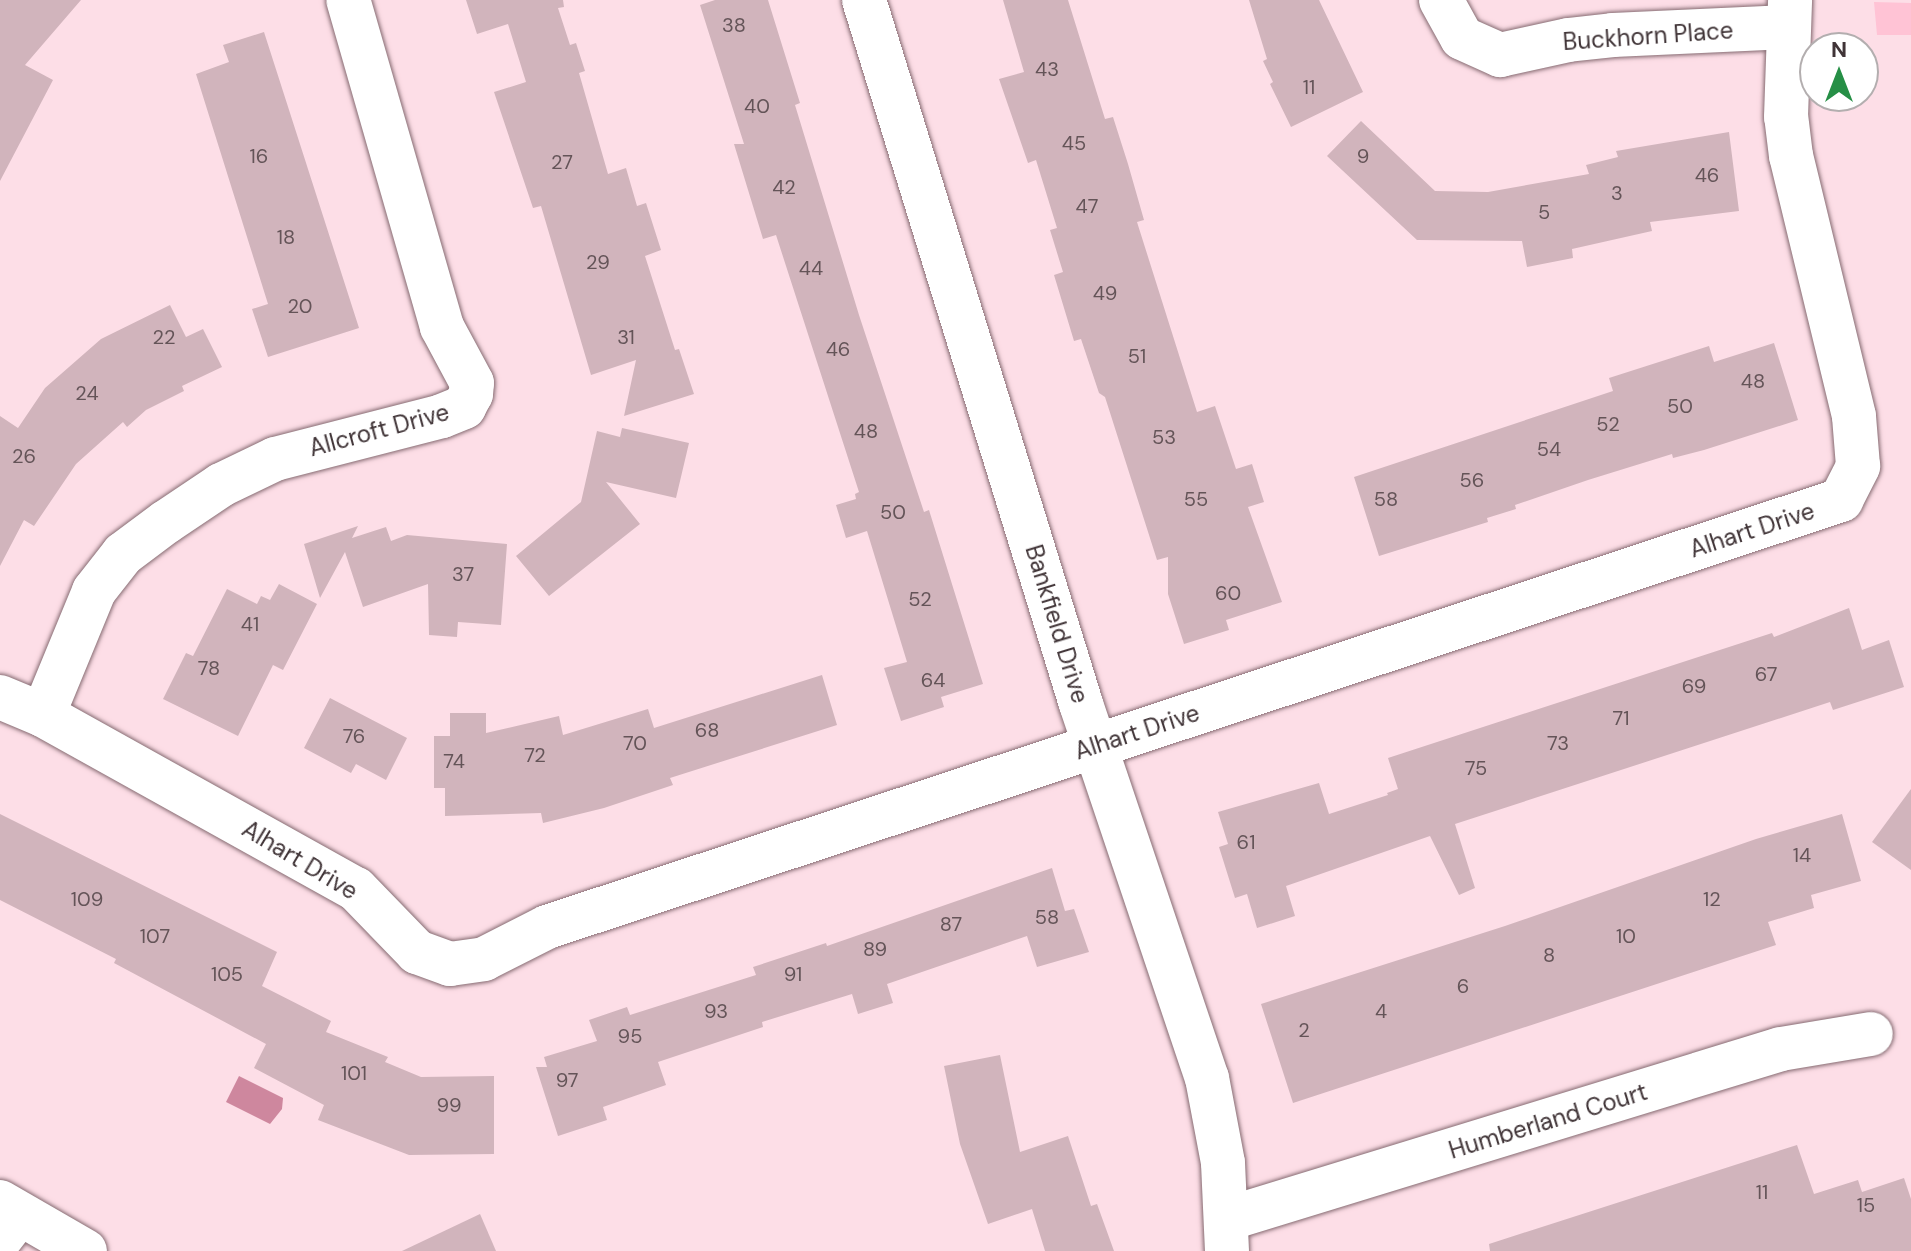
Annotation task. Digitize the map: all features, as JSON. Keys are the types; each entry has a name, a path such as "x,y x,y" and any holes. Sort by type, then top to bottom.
{"street":[{"name":"Allcroft Drive","path":"43,715 94,591 123,554 221,485 275,459 442,416 464,407 471,394 472,383 442,327 348,0"},
{"name":"Bankfield Drive","path":"864,0 1095,745 1207,1078 1221,1152 1227,1235"},
{"name":"Buckhorn Place","path":"1441,0 1462,38 1500,55 1568,40 1789,13"},
{"name":"Alhart Drive","path":"0,697 43,715 356,889 417,952 450,964 484,959 547,927 1841,500 1858,466 1854,416 1791,156 1786,117 1789,13"},
{"name":"Humberland Court","path":"1227,1235 1781,1049 1871,1034"},
{"path":"6,1219 85,1251"}],"shaded area":[{"path":"1874,2 1911,3 1911,35 1879,35"},
{"path":"239,1076 283,1098 282,1109 270,1124 226,1102"}],"building":[{"path":"0,0 81,0 25,65 53,80 0,181"},
{"path":"466,0 563,0 564,7 558,8 570,45 576,43 585,71 579,73 608,174 626,168 637,206 646,203 661,250 645,256 675,350 679,349 694,394 624,416 636,360 591,375 541,206 533,208 494,92 526,82 508,24 477,34"},
{"path":"715,0 768,0 800,103 795,105 859,315 924,512 929,510 983,684 941,697 944,707 901,721 884,668 907,662 867,531 846,538 836,505 856,499 855,494 859,492 776,235 763,239 734,144 744,144 700,5"},
{"path":"1003,0 1068,0 1105,119 1113,117 1128,164 1144,220 1137,222 1197,412 1215,406 1236,469 1252,464 1264,502 1248,507 1282,602 1226,620 1229,630 1184,644 1168,594 1168,557 1157,560 1105,397 1099,393 1081,339 1074,341 1054,275 1063,272 1050,230 1057,228 1036,160 1028,163 999,79 1024,72"},
{"path":"1249,0 1319,0 1363,92 1291,127 1270,84 1273,82 1263,61 1267,59"},
{"path":"264,32 359,328 268,357 252,309 268,304 196,74 229,62 223,45"},
{"path":"1361,121 1435,191 1488,192 1589,174 1586,165 1618,157 1616,151 1729,132 1739,211 1650,222 1652,231 1572,249 1573,258 1527,267 1522,241 1417,240 1327,156"},
{"path":"170,305 186,337 203,329 222,367 182,386 184,391 146,410 127,427 123,422 76,464 34,526 24,520 0,566 0,416 18,428 45,388 101,339"},
{"path":"1774,343 1798,420 1704,450 1673,458 1672,454 1588,480 1515,505 1516,509 1487,518 1488,522 1379,556 1354,477 1613,391 1609,378 1709,346 1714,362"},
{"path":"622,428 689,443 676,498 606,482 640,524 549,596 516,556 581,502 597,431 620,437"},
{"path":"358,526 352,538 386,527 391,541 407,535 507,544 501,625 458,622 457,637 429,635 428,584 363,607 345,552 320,598 304,544"},
{"path":"279,584 317,604 283,670 273,665 238,736 163,699 186,653 193,656 227,589 257,604 261,596 270,600"},
{"path":"1849,608 1862,650 1889,640 1904,687 1833,710 1830,702 1455,824 1475,888 1459,895 1430,836 1286,886 1295,916 1257,928 1247,894 1235,898 1219,847 1228,844 1218,812 1319,783 1329,814 1388,795 1398,789 1388,758 1772,633 1774,637"},
{"path":"822,675 837,725 670,778 673,785 604,808 543,823 541,813 445,816 445,788 434,788 434,736 450,736 450,713 486,713 486,733 559,716 563,735 648,709 654,728"},
{"path":"330,698 407,738 386,780 356,764 351,773 304,748"},
{"path":"1911,789 1911,870 1872,842"},
{"path":"0,814 277,952 262,986 331,1021 326,1032 388,1057 385,1062 421,1077 494,1076 494,1154 409,1155 318,1120 324,1105 254,1068 266,1044 114,963 116,959 0,900"},
{"path":"1842,814 1861,881 1811,895 1814,908 1768,922 1776,945 1293,1103 1261,1004 1505,926 1756,839"},
{"path":"1052,868 1065,911 1074,909 1089,952 1037,967 1027,936 887,984 893,1003 858,1014 852,994 762,1022 763,1027 658,1062 666,1085 603,1107 607,1120 558,1136 536,1067 547,1067 544,1057 597,1041 589,1020 627,1007 630,1015 756,975 753,967 826,943 827,946"},
{"path":"1000,1055 1020,1152 1068,1136 1091,1206 1097,1204 1114,1251 1045,1251 1032,1209 988,1224 960,1144 944,1066"},
{"path":"1797,1145 1814,1194 1858,1180 1862,1192 1904,1178 1911,1199 1911,1251 1490,1251 1489,1244"},
{"path":"480,1214 496,1251 402,1251"}]}
